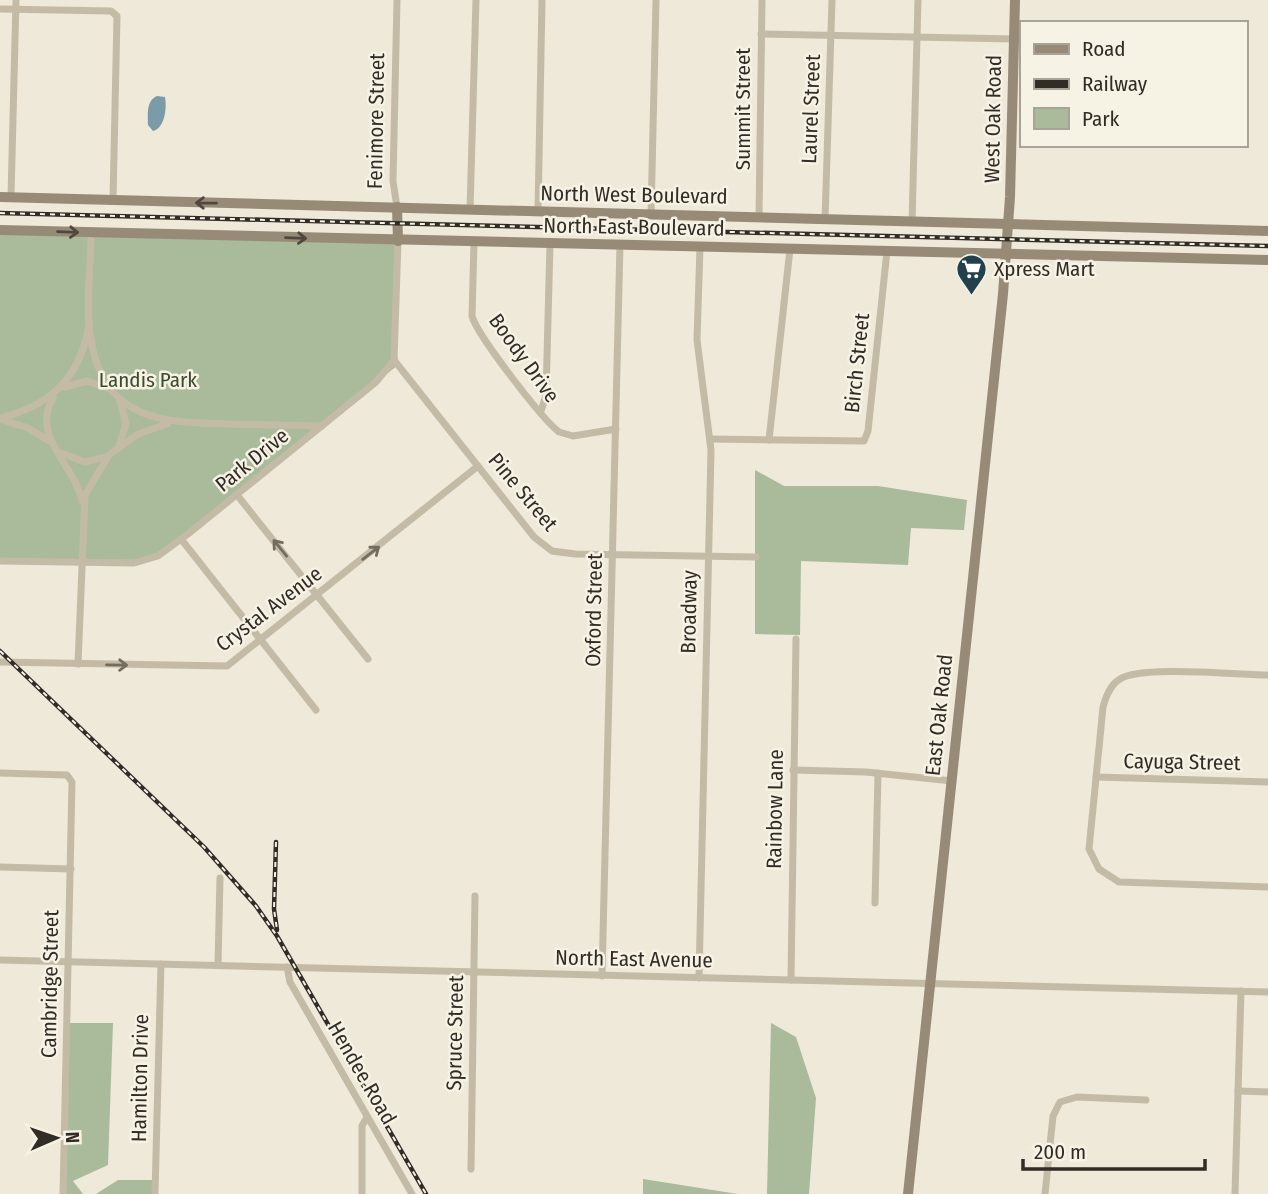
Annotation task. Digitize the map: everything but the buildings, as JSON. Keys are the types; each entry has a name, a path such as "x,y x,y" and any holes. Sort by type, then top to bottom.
{"main road":[{"name":"West Oak Road","path":"1008,239 1015,0"},
{"name":"North West Boulevard","path":"5,197 1268,231"},
{"name":"Fenimore Street","path":"397,207 398,241"},
{"name":"North East Boulevard","path":"0,230 1268,260"},
{"name":"East Oak Road","path":"908,1194 1008,239"}],"street":[{"path":"5,197 16,0"},
{"name":"Fenimore Street","path":"397,0 393,192 397,207"},
{"path":"470,210 475,0"},
{"path":"538,212 542,0"},
{"path":"651,215 656,0"},
{"name":"Summit Street","path":"759,218 762,0"},
{"name":"Laurel Street","path":"825,220 832,0"},
{"path":"912,222 918,0"},
{"path":"0,9 116,13 113,200"},
{"path":"761,34 1014,38"},
{"path":"78,664 83,509 93,477 121,441 126,424 123,406 96,361 89,322 91,232"},
{"path":"394,360 398,241"},
{"name":"Boody Drive","path":"474,243 474,324 555,429 568,435 616,429"},
{"path":"541,411 546,395 550,244"},
{"name":"Oxford Street","path":"602,976 620,246"},
{"name":"Broadway","path":"699,978 710,439 697,340 700,247"},
{"path":"710,439 769,440 790,249"},
{"name":"Birch Street","path":"769,440 858,443 866,437 887,251"},
{"path":"83,509 75,479 52,445 45,418 49,404 79,360 89,322"},
{"name":"Park Drive","path":"0,561 127,564 146,561 181,539 237,495 376,382 394,360"},
{"name":"Pine Street","path":"394,360 542,545 563,553 756,557"},
{"path":"0,419 39,405 72,383 87,381 114,392 139,411 173,423 322,426"},
{"path":"0,419 33,430 64,456 78,461 94,461 110,454 138,434 173,423"},
{"name":"Crystal Avenue","path":"0,662 220,668 227,666 478,466"},
{"path":"237,495 368,659"},
{"path":"181,539 316,710"},
{"name":"Rainbow Lane","path":"791,980 796,639"},
{"path":"1268,675 1139,673 1118,680 1109,691 1103,707 1089,849 1094,863 1111,880 1138,884 1268,887"},
{"path":"793,770 878,773 952,781"},
{"name":"Cambridge Street","path":"0,773 69,776 73,793 63,1194"},
{"path":"875,903 878,773"},
{"name":"Cayuga Street","path":"1096,777 1268,782"},
{"path":"0,867 71,869"},
{"path":"218,965 220,878"},
{"name":"Spruce Street","path":"471,1169 475,896"},
{"name":"North East Avenue","path":"0,960 1268,992"},
{"name":"Hamilton Drive","path":"155,1194 161,964"},
{"name":"Hendee Road","path":"287,967 290,982 412,1194"},
{"path":"1235,1194 1241,991"},
{"path":"1238,1091 1268,1092"},
{"path":"1045,1194 1053,1116 1060,1102 1077,1097 1146,1100"},
{"path":"362,1194 362,1126 367,1116"}],"green space":[{"name":"Landis Park","path":"0,230 398,241 395,331 398,365 181,539 150,560 0,561"},
{"path":"755,470 784,486 878,486 967,500 964,530 911,528 908,565 801,561 800,635 755,634"},
{"path":"68,1023 113,1023 108,1165 73,1181 83,1194 64,1194"},
{"path":"771,1023 796,1037 816,1098 809,1194 767,1194"},
{"path":"643,1179 738,1194 643,1194"},
{"path":"118,1180 156,1180 155,1194 96,1194"}],"water":[{"path":"157,96 165,97 165,112 163,122 153,131 148,125 148,108"}],"railway":[{"path":"0,213 1268,246"},
{"path":"0,651 204,847 256,906 277,936 426,1194"},
{"path":"276,842 274,909 277,930"}],"place":[{"name":"Xpress Mart","path":"971,296"}]}
